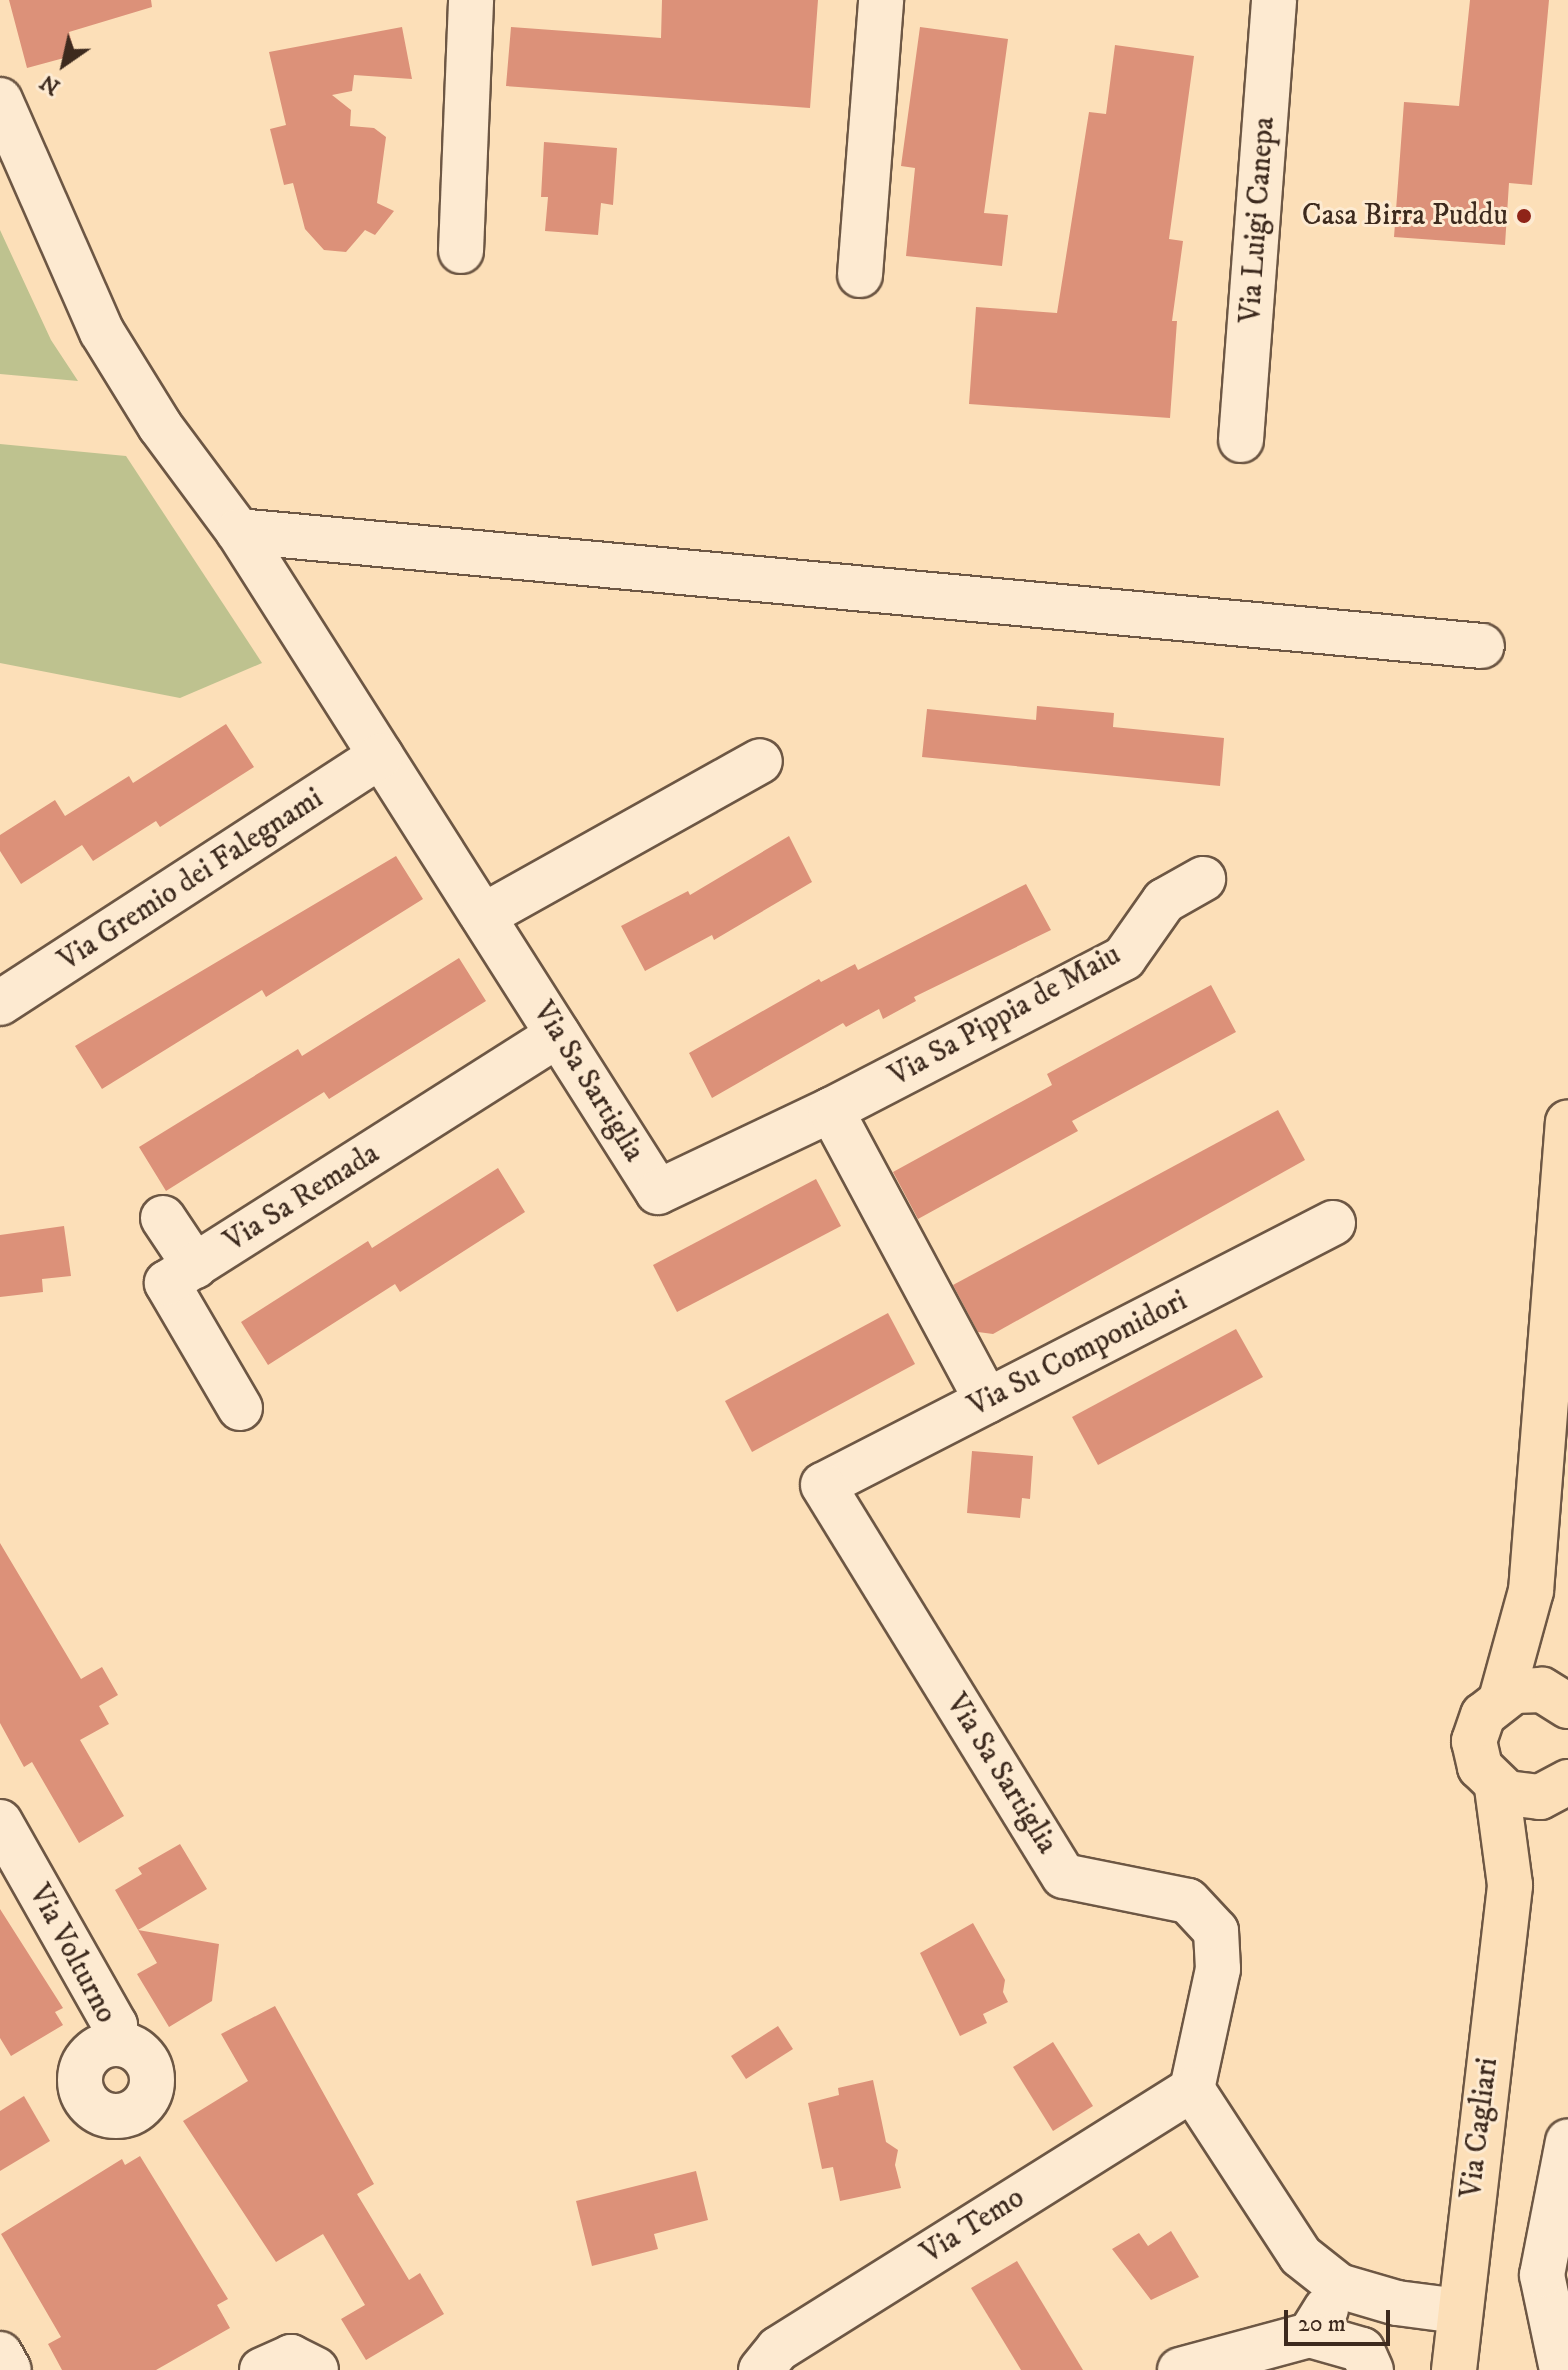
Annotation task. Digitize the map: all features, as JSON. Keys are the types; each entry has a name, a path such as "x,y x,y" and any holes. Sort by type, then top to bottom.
{"main road":[{"name":"Via Cagliari","path":"1560,1788 1517,1797 1497,1787 1480,1767 1474,1741 1483,1715 1502,1696 1531,1591 1568,1122"},
{"name":"Via Cagliari","path":"1531,1591 1561,1701"},
{"name":"Via Cagliari","path":"1502,1696 1528,1689 1561,1701"},
{"name":"Via Cagliari","path":"1454,2370 1510,1885 1497,1787"},
{"name":"Via Cagliari","path":"1510,1885 1560,1788"},
{"path":"1459,2311 1485,2370"}],"street":[{"path":"461,251 471,0"},
{"path":"860,275 881,0"},
{"name":"Via Luigi Canepa","path":"1241,440 1274,0"},
{"name":"Via Sa Sartiglia","path":"0,100 102,332 160,426 238,531 658,1192 831,1110"},
{"path":"238,531 1482,646"},
{"name":"Via Gremio dei Falegnami","path":"0,1003 381,756"},
{"path":"483,916 760,761"},
{"name":"Via Sa Pippia de Maiu","path":"831,1110 1124,958 1164,901 1203,879"},
{"name":"Via Sa Remada","path":"240,1408 167,1283 558,1035"},
{"path":"831,1110 987,1401"},
{"path":"163,1218 195,1266"},
{"name":"Via Su Componidori","path":"823,1485 1333,1223"},
{"name":"Via Sa Sartiglia","path":"823,1485 1064,1876 1188,1901 1216,1931 1218,1969 1192,2089"},
{"name":"Via Volturno","path":"0,1822 115,2025 116,2044"},
{"path":"1192,2089 1301,2256 1339,2286 1397,2303 1459,2311"},
{"name":"Via Temo","path":"761,2370 778,2349 1192,2089"},
{"path":"1562,2370 1556,2266 1568,2141"},
{"path":"1310,2335 1339,2286"},
{"path":"1180,2370 1310,2335 1362,2350 1371,2370"},
{"path":"0,2354 9,2370"},
{"path":"262,2370 291,2357 316,2370"}],"green space":[{"path":"0,230 51,340 78,381 0,374"},
{"path":"0,444 126,456 262,663 180,698 0,663"}],"building":[{"path":"9,0 151,0 152,7 69,32 75,55 27,68"},
{"path":"662,0 818,0 810,108 506,86 511,27 661,38"},
{"path":"1470,0 1549,0 1532,185 1509,183 1505,245 1394,237 1404,102 1459,106"},
{"path":"402,27 412,79 354,75 352,91 332,95 351,110 350,126 374,128 386,137 377,203 394,211 375,235 365,230 346,252 324,250 305,229 293,183 284,185 270,129 286,125 269,52"},
{"path":"920,27 1008,39 984,213 1008,215 1002,266 906,256 915,168 901,166"},
{"path":"1115,45 1194,56 1169,239 1183,241 1172,321 1177,321 1170,418 969,404 976,307 1057,313 1089,112 1106,114"},
{"path":"544,142 617,148 613,205 601,203 598,235 545,231 548,197 541,197"},
{"path":"1037,706 1114,713 1113,727 1224,738 1220,786 922,757 927,709 1036,720"},
{"path":"226,724 254,767 160,827 156,821 93,861 82,845 21,884 0,851 0,835 55,800 65,816 129,776 133,783"},
{"path":"789,836 812,882 714,940 712,935 645,971 621,926 688,891 690,895"},
{"path":"396,856 423,899 266,997 262,990 102,1089 75,1046"},
{"path":"1026,884 1051,930 914,997 916,1001 883,1019 879,1009 846,1027 843,1023 712,1098 689,1053 819,979 821,982 855,964 858,970"},
{"path":"459,958 486,1001 329,1099 324,1092 166,1191 139,1147 298,1049 302,1056"},
{"path":"1211,985 1236,1032 1072,1121 1078,1131 918,1219 893,1172 1052,1085 1047,1074"},
{"path":"1278,1110 1305,1160 993,1334 978,1332 953,1285"},
{"path":"498,1168 525,1212 400,1292 395,1284 268,1365 241,1322 368,1241 372,1248"},
{"path":"816,1179 841,1226 677,1312 653,1265"},
{"path":"64,1226 71,1276 42,1279 43,1292 0,1297 0,1235"},
{"path":"888,1313 915,1364 752,1452 725,1401"},
{"path":"1236,1329 1263,1377 1098,1465 1072,1417"},
{"path":"972,1451 1033,1456 1030,1499 1022,1498 1020,1518 967,1513"},
{"path":"0,1543 81,1679 102,1667 118,1695 99,1706 109,1724 80,1740 124,1816 79,1843 32,1762 24,1767 0,1723"},
{"path":"180,1844 207,1889 138,1930 115,1890 142,1874 138,1868"},
{"path":"0,1909 63,2008 55,2012 63,2025 11,2056 0,2038"},
{"path":"973,1923 1005,1980 1003,1992 1008,2002 983,2014 987,2023 960,2036 920,1953"},
{"path":"138,1930 219,1944 212,2001 169,2027 137,1974 157,1963"},
{"path":"275,2006 374,2184 357,2194 409,2280 420,2273 444,2314 366,2360 341,2319 365,2305 323,2234 276,2262 183,2121 248,2081 221,2034"},
{"path":"778,2026 793,2049 746,2079 731,2056"},
{"path":"1053,2042 1093,2106 1053,2131 1013,2067"},
{"path":"873,2080 886,2142 898,2150 895,2165 901,2188 840,2201 833,2167 822,2169 808,2103 839,2095 838,2088"},
{"path":"24,2096 50,2141 0,2171 0,2111"},
{"path":"140,2156 228,2299 217,2305 230,2328 156,2370 62,2370 48,2344 61,2337 1,2234 122,2159 125,2165"},
{"path":"696,2171 708,2220 654,2234 658,2249 592,2266 576,2201"},
{"path":"1171,2231 1199,2277 1151,2300 1112,2249 1139,2233 1148,2246"},
{"path":"1017,2261 1083,2370 1021,2370 971,2288"}],"place":[{"name":"Casa Birra Puddu","path":"1524,216"}]}
